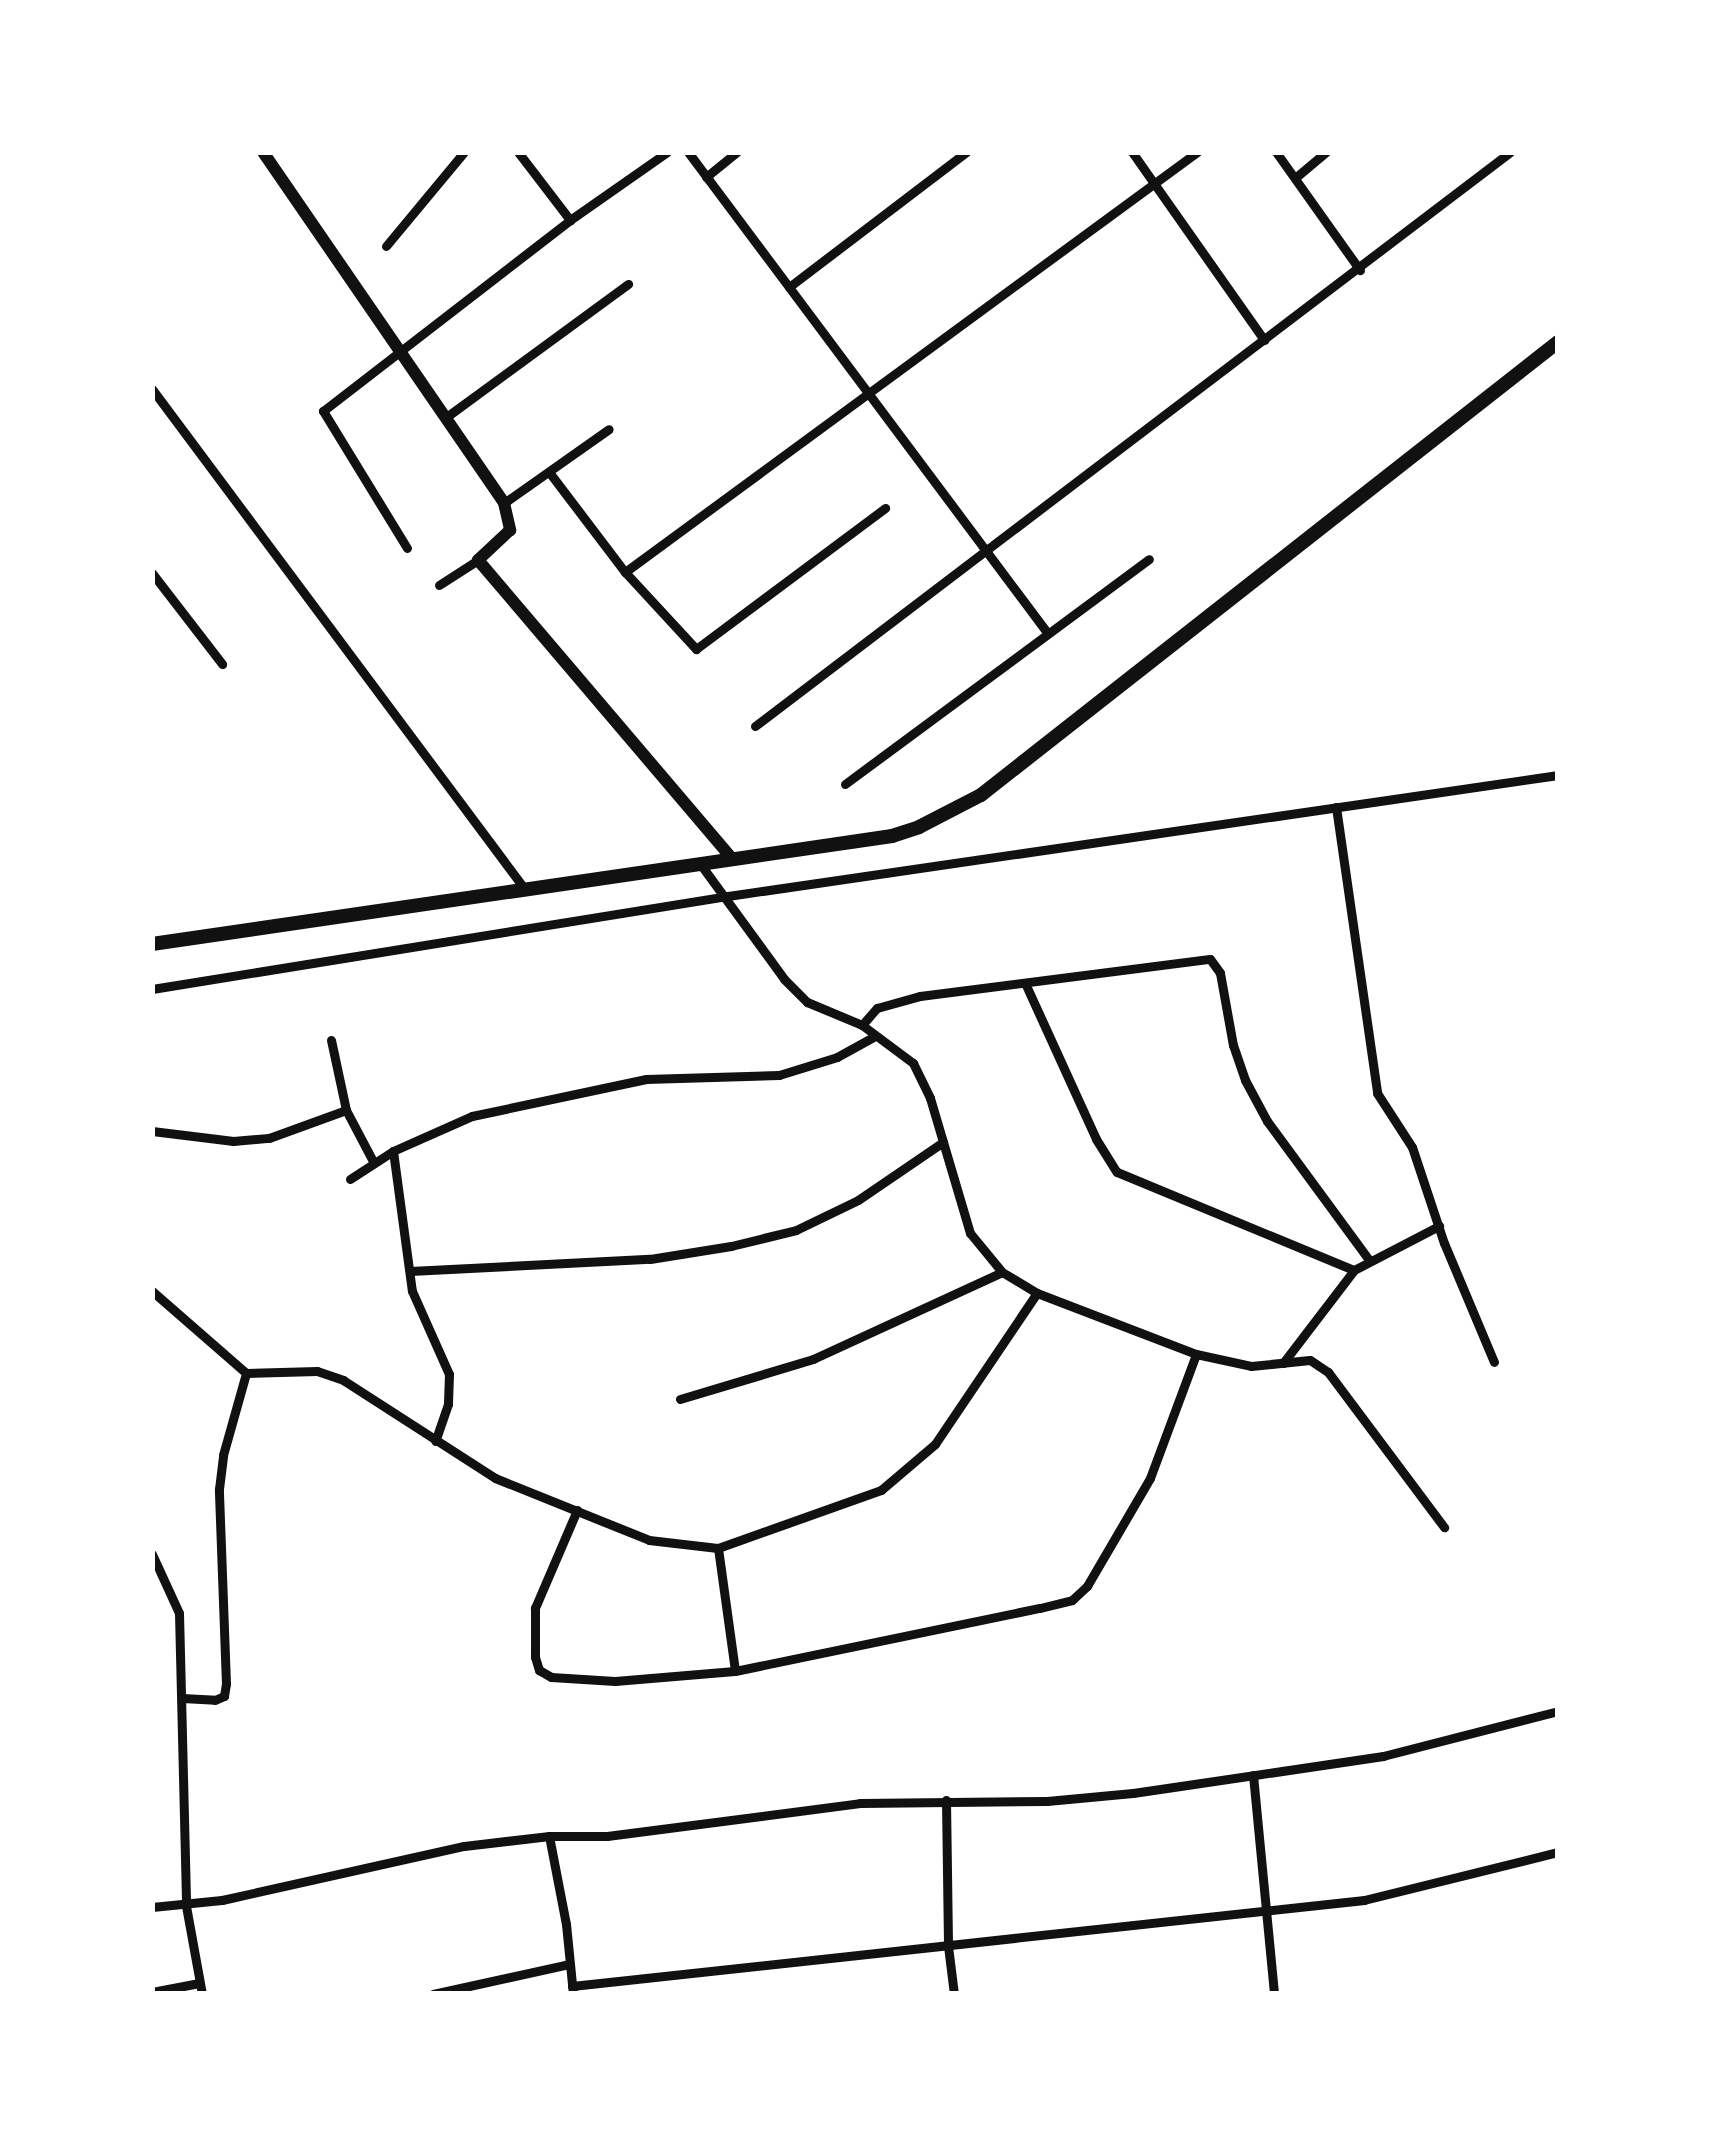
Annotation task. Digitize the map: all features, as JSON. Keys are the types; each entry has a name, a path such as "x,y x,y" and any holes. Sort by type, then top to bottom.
{"main road":[{"path":"263,152 504,503 510,530 478,560 733,860"},
{"path":"152,944 892,836 932,821 981,795 1558,342"}],"street":[{"path":"386,246 464,152"},
{"path":"518,152 570,220"},
{"path":"407,548 323,411 570,220 667,152"},
{"path":"688,152 988,549 1046,632"},
{"path":"706,176 737,152"},
{"path":"789,286 966,152"},
{"path":"1132,152 1264,340"},
{"path":"625,572 871,396 1197,152"},
{"path":"1276,152 1360,270"},
{"path":"1295,178 1326,152"},
{"path":"755,726 1360,270 1510,152"},
{"path":"445,418 628,284"},
{"path":"152,389 524,888"},
{"path":"504,503 609,429"},
{"path":"549,472 625,572 689,646 696,648 885,508"},
{"path":"845,784 1149,559"},
{"path":"439,585 478,560"},
{"path":"152,573 222,664"},
{"path":"152,988 721,897 1558,775"},
{"path":"1336,807 1377,1093 1412,1146 1439,1226 1494,1362"},
{"path":"701,865 784,979 807,1002 862,1025 913,1063 943,1142 970,1233 1002,1272 1036,1293 1196,1354 1251,1366 1310,1360 1328,1372 1444,1527"},
{"path":"862,1025 876,1008 889,1003 1196,959 1217,964 1233,1045 1245,1080 1267,1122 1369,1260"},
{"path":"1025,983 1096,1138 1117,1172 1186,1204 1354,1270"},
{"path":"350,1180 393,1151 472,1116 580,1090 646,1080 779,1075 837,1057 875,1036"},
{"path":"330,1040 346,1110 374,1163"},
{"path":"152,1131 233,1141 269,1138 346,1110"},
{"path":"410,1271 650,1259 730,1246 796,1230 842,1208 943,1142"},
{"path":"393,1151 412,1291 448,1374 448,1404 435,1441"},
{"path":"1283,1362 1354,1270 1439,1226"},
{"path":"680,1399 812,1359 1002,1272"},
{"path":"152,1291 246,1372 317,1370 344,1380 495,1478 650,1540 718,1548 881,1490 935,1444 1036,1293"},
{"path":"576,1510 534,1608 531,1634 539,1670 550,1677 615,1681 735,1671 1072,1600 1088,1586 1150,1478 1196,1354"},
{"path":"182,1698 215,1700 224,1696 219,1489 223,1455 246,1372"},
{"path":"718,1548 735,1671"},
{"path":"152,1554 179,1613 186,1906 200,1988 152,1992"},
{"path":"152,1907 186,1906 447,1850 549,1836 607,1836 793,1808 946,1800 1047,1801 1253,1775 1383,1756 1558,1712"},
{"path":"1253,1775 1274,1994"},
{"path":"946,1800 948,1946 954,1994"},
{"path":"549,1836 572,1990 1364,1900 1558,1852"},
{"path":"433,1994 570,1964"}]}
